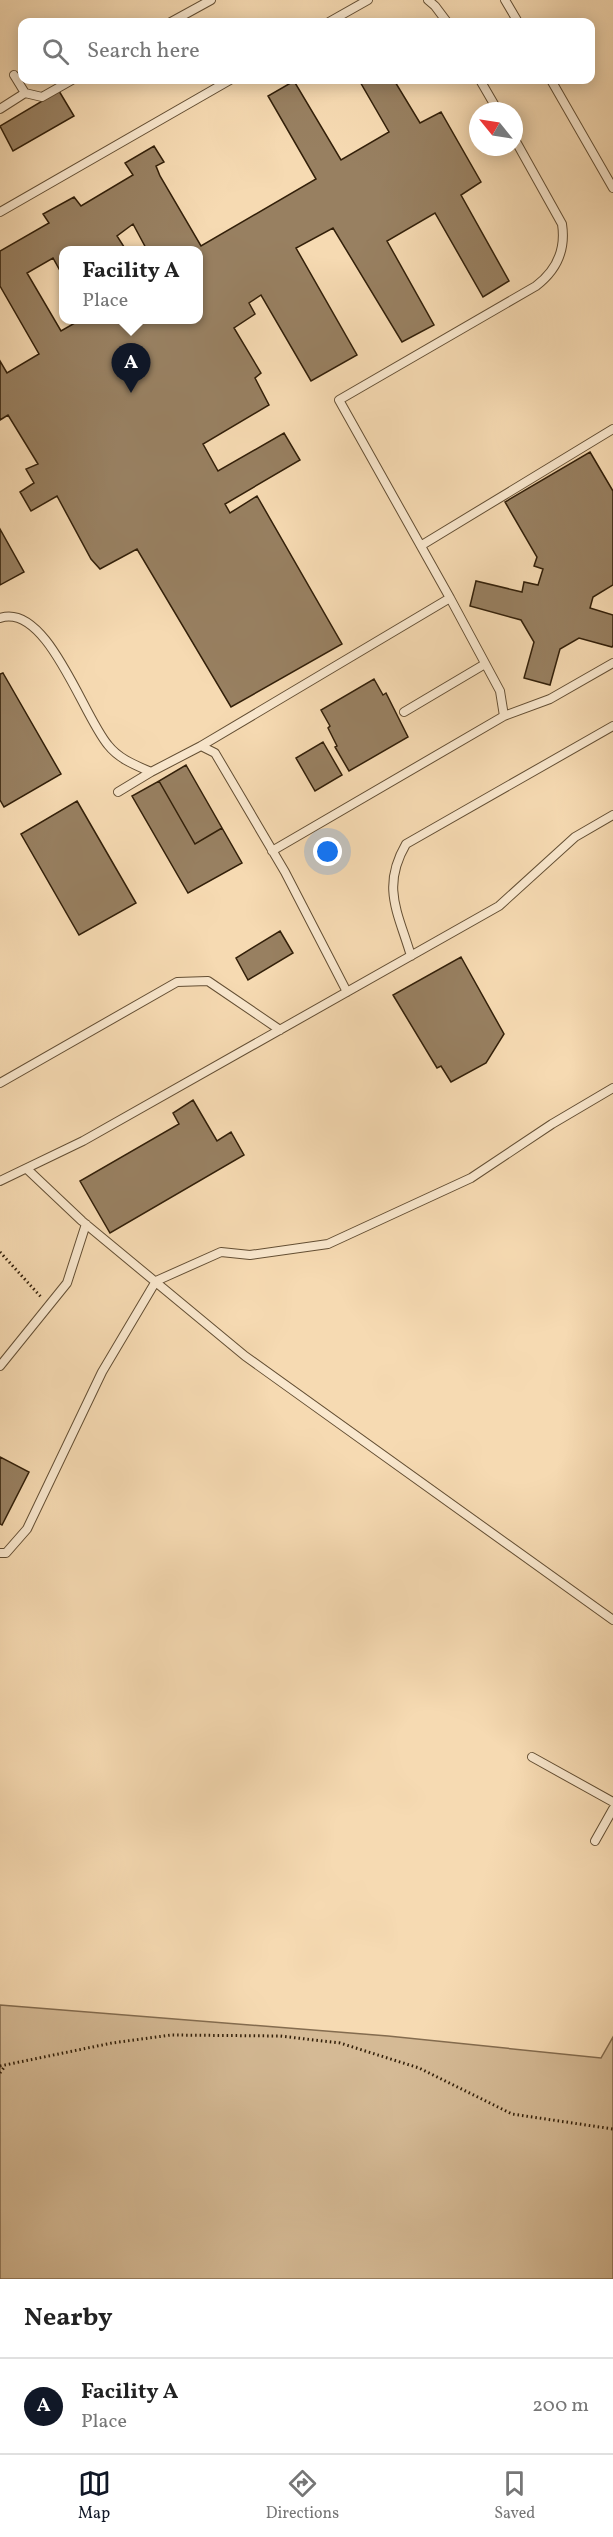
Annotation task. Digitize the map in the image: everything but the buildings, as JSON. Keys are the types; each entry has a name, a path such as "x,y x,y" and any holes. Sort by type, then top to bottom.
{"lane":[{"path":"178,18 211,0"},
{"path":"336,18 368,0"},
{"path":"428,0 444,18"},
{"path":"505,0 516,18"},
{"path":"14,75 18,82"},
{"path":"20,84 25,93 42,97 65,84"},
{"path":"0,212 223,84"},
{"path":"482,84 493,102"},
{"path":"553,84 613,188"},
{"path":"0,109 25,93"},
{"path":"504,716 500,691 422,545 339,400 536,286 555,267 561,254 564,238 562,224 523,154"},
{"path":"422,545 613,429"},
{"path":"118,792 201,746 450,598"},
{"path":"0,618 7,616 24,619 35,627 48,643 106,743 122,758 151,772"},
{"path":"272,850 504,716 550,699 613,663"},
{"path":"404,712 485,664"},
{"path":"411,956 391,892 395,869 406,844 613,726"},
{"path":"201,746 215,753 307,911 347,992"},
{"path":"0,1181 83,1141 499,906 575,837 613,815"},
{"path":"0,1083 177,982 208,981 280,1030"},
{"path":"0,1553 6,1553 27,1529 102,1372 156,1281 222,1252 250,1255 328,1244 471,1178 552,1124 613,1088"},
{"path":"27,1169 86,1224 245,1356 613,1620"},
{"path":"0,1366 67,1283 86,1224"},
{"path":"532,1757 613,1802"},
{"path":"595,1841 613,1809"}],"path":[{"path":"0,1252 49,1306"},
{"path":"0,2066 112,2043 171,2035 280,2036 340,2043 419,2068 512,2114 613,2128"},
{"path":"0,2073 7,2065"}],"shaded area":[{"path":"0,2005 388,2036 601,2058 613,2037 613,2279 0,2279"}],"place":[{"name":"Facility A","path":"131,393"}]}
